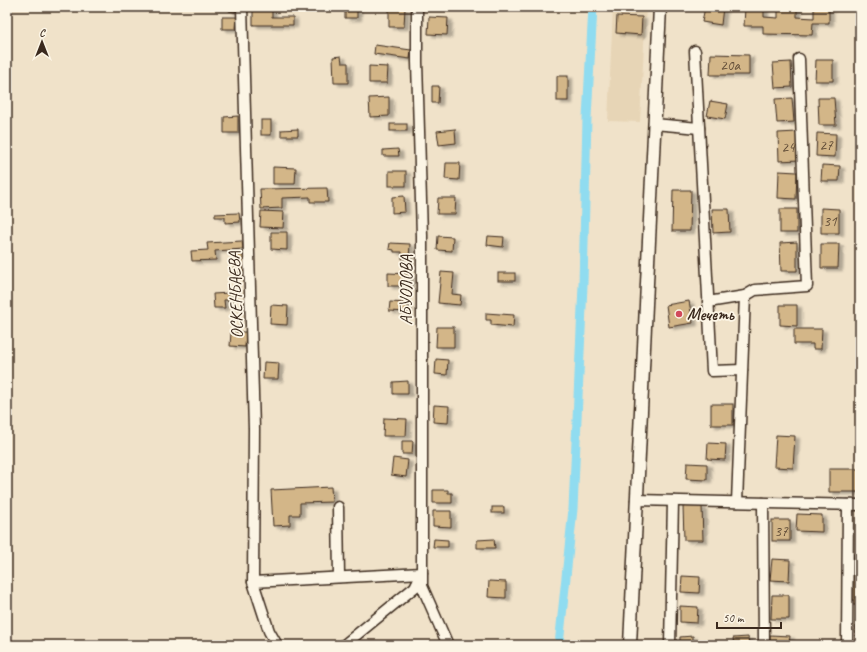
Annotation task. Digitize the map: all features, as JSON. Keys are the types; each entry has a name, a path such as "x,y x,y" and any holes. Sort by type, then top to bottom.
{"main road":[{"path":"630,645 660,7"}],"street":[{"name":"ОСКЕНБАЕВА","path":"242,7 254,429 252,582 269,631 277,645"},
{"name":"АБУОЛОВА","path":"417,7 417,62 422,236 422,586 448,645"},
{"path":"695,51 712,371 742,370"},
{"path":"708,302 745,296 754,290 807,286 799,59"},
{"path":"654,124 699,128"},
{"path":"737,502 745,296"},
{"path":"636,500 860,505"},
{"path":"670,645 673,500"},
{"path":"763,503 764,645"},
{"path":"848,505 848,645"},
{"path":"338,506 339,577"},
{"path":"252,582 422,573 415,587 344,645"}],"shaded area":[{"path":"613,7 646,7 640,122 608,121"}],"building":[{"path":"229,7 236,7 235,12 229,11"},
{"path":"253,7 272,8 272,17 293,17 293,25 253,25"},
{"path":"345,7 386,7 357,8 357,18 345,18"},
{"path":"705,7 723,7 721,25 702,22"},
{"path":"745,7 764,7 764,17 778,18 778,7 797,7 797,17 814,18 814,7 829,7 829,23 813,23 812,35 763,34 763,26 744,26"},
{"path":"389,8 405,8 404,27 389,27"},
{"path":"617,16 642,17 641,35 616,33"},
{"path":"222,17 237,17 236,29 222,29"},
{"path":"429,17 448,18 447,35 428,34"},
{"path":"375,45 411,50 410,59 374,54"},
{"path":"711,54 749,55 749,75 710,75"},
{"path":"341,56 342,63 348,63 348,83 334,83 333,57"},
{"path":"816,60 833,60 833,81 815,81"},
{"path":"791,62 792,87 775,88 773,63"},
{"path":"369,66 388,67 387,83 369,83"},
{"path":"557,76 568,76 568,101 557,101"},
{"path":"432,86 439,86 438,103 432,103"},
{"path":"389,97 389,116 370,117 369,98"},
{"path":"792,98 794,122 777,123 775,99"},
{"path":"818,98 834,98 836,125 819,125"},
{"path":"710,101 728,104 725,119 707,116"},
{"path":"238,116 238,133 224,133 224,117"},
{"path":"261,120 271,120 271,135 261,135"},
{"path":"390,124 407,124 407,131 390,131"},
{"path":"298,129 298,136 281,136 281,130"},
{"path":"455,129 456,143 439,145 437,131"},
{"path":"797,132 799,160 779,161 778,133"},
{"path":"817,133 836,134 835,157 816,156"},
{"path":"398,149 399,156 383,156 383,150"},
{"path":"446,163 460,163 459,180 445,179"},
{"path":"822,165 840,166 839,181 821,181"},
{"path":"273,167 296,168 295,184 273,184"},
{"path":"389,171 406,171 406,186 389,186"},
{"path":"779,171 797,172 796,199 778,198"},
{"path":"327,188 328,202 310,202 310,197 282,198 282,208 261,209 260,189"},
{"path":"673,190 691,190 690,231 672,231"},
{"path":"404,196 405,212 392,213 392,197"},
{"path":"438,198 456,198 455,214 437,214"},
{"path":"821,208 839,209 839,233 821,233"},
{"path":"712,209 729,209 730,232 713,233"},
{"path":"780,209 797,209 797,233 780,233"},
{"path":"261,211 284,212 283,228 260,227"},
{"path":"239,213 240,222 225,223 225,217 215,217 215,214"},
{"path":"271,232 287,232 287,250 271,249"},
{"path":"438,236 453,237 452,251 437,250"},
{"path":"488,236 504,237 503,247 487,245"},
{"path":"242,241 243,249 215,251 216,260 192,261 191,251 208,250 207,243"},
{"path":"797,242 797,271 781,271 780,243"},
{"path":"390,243 410,244 409,259 402,259 402,252 394,252 394,250 389,249"},
{"path":"821,244 839,244 838,268 821,268"},
{"path":"234,255 246,255 246,273 234,273"},
{"path":"441,272 454,273 452,294 461,295 460,305 438,303"},
{"path":"388,273 410,274 410,286 388,286"},
{"path":"498,273 515,273 515,281 498,281"},
{"path":"229,293 229,300 224,300 225,308 214,308 213,294"},
{"name":"Мечеть","path":"689,301 693,323 669,327 666,305"},
{"path":"390,302 408,303 408,312 389,311"},
{"path":"271,305 288,306 287,325 270,324"},
{"path":"780,305 797,305 797,326 780,325"},
{"path":"486,313 514,315 513,327 491,325 491,320 486,320"},
{"path":"437,327 454,327 454,347 436,347"},
{"path":"794,329 822,329 821,349 813,349 813,344 794,344"},
{"path":"231,332 246,332 245,347 230,346"},
{"path":"436,359 448,360 447,375 435,374"},
{"path":"264,362 279,363 278,379 263,379"},
{"path":"408,381 408,394 393,394 393,382"},
{"path":"711,404 733,404 733,425 711,425"},
{"path":"434,405 449,406 448,423 433,422"},
{"path":"384,418 407,419 406,436 383,436"},
{"path":"776,435 795,436 793,468 774,467"},
{"path":"402,441 413,441 412,454 402,454"},
{"path":"708,443 726,444 725,460 707,459"},
{"path":"393,458 408,460 406,477 391,475"},
{"path":"687,463 707,464 707,480 686,479"},
{"path":"829,469 860,469 860,492 829,492"},
{"path":"331,487 332,502 300,503 300,515 290,515 290,525 273,526 271,490"},
{"path":"433,490 448,490 448,493 452,493 452,503 433,503"},
{"path":"683,506 702,506 703,540 684,540"},
{"path":"492,507 504,507 504,513 492,513"},
{"path":"433,511 451,511 451,527 433,526"},
{"path":"797,514 822,515 822,532 796,531"},
{"path":"772,520 790,520 790,541 772,541"},
{"path":"434,539 448,540 448,547 433,547"},
{"path":"494,539 495,548 477,548 477,540"},
{"path":"855,553 860,553 860,569 854,569"},
{"path":"772,559 790,560 789,581 770,580"},
{"path":"854,572 860,573 860,605 853,605"},
{"path":"682,576 700,577 699,593 681,592"},
{"path":"489,581 506,582 506,598 488,597"},
{"path":"772,595 789,595 789,619 771,619"},
{"path":"680,606 698,607 697,623 680,622"},
{"path":"856,622 860,622 860,638 856,638"},
{"path":"770,635 790,636 789,645 770,645"},
{"path":"693,636 693,645 680,645 680,637"},
{"path":"748,637 749,645 734,645 733,638"}],"waterway":[{"path":"559,645 573,509 583,285 587,118 593,7"}],"place":[{"name":"Мечеть","path":"679,314"}]}
